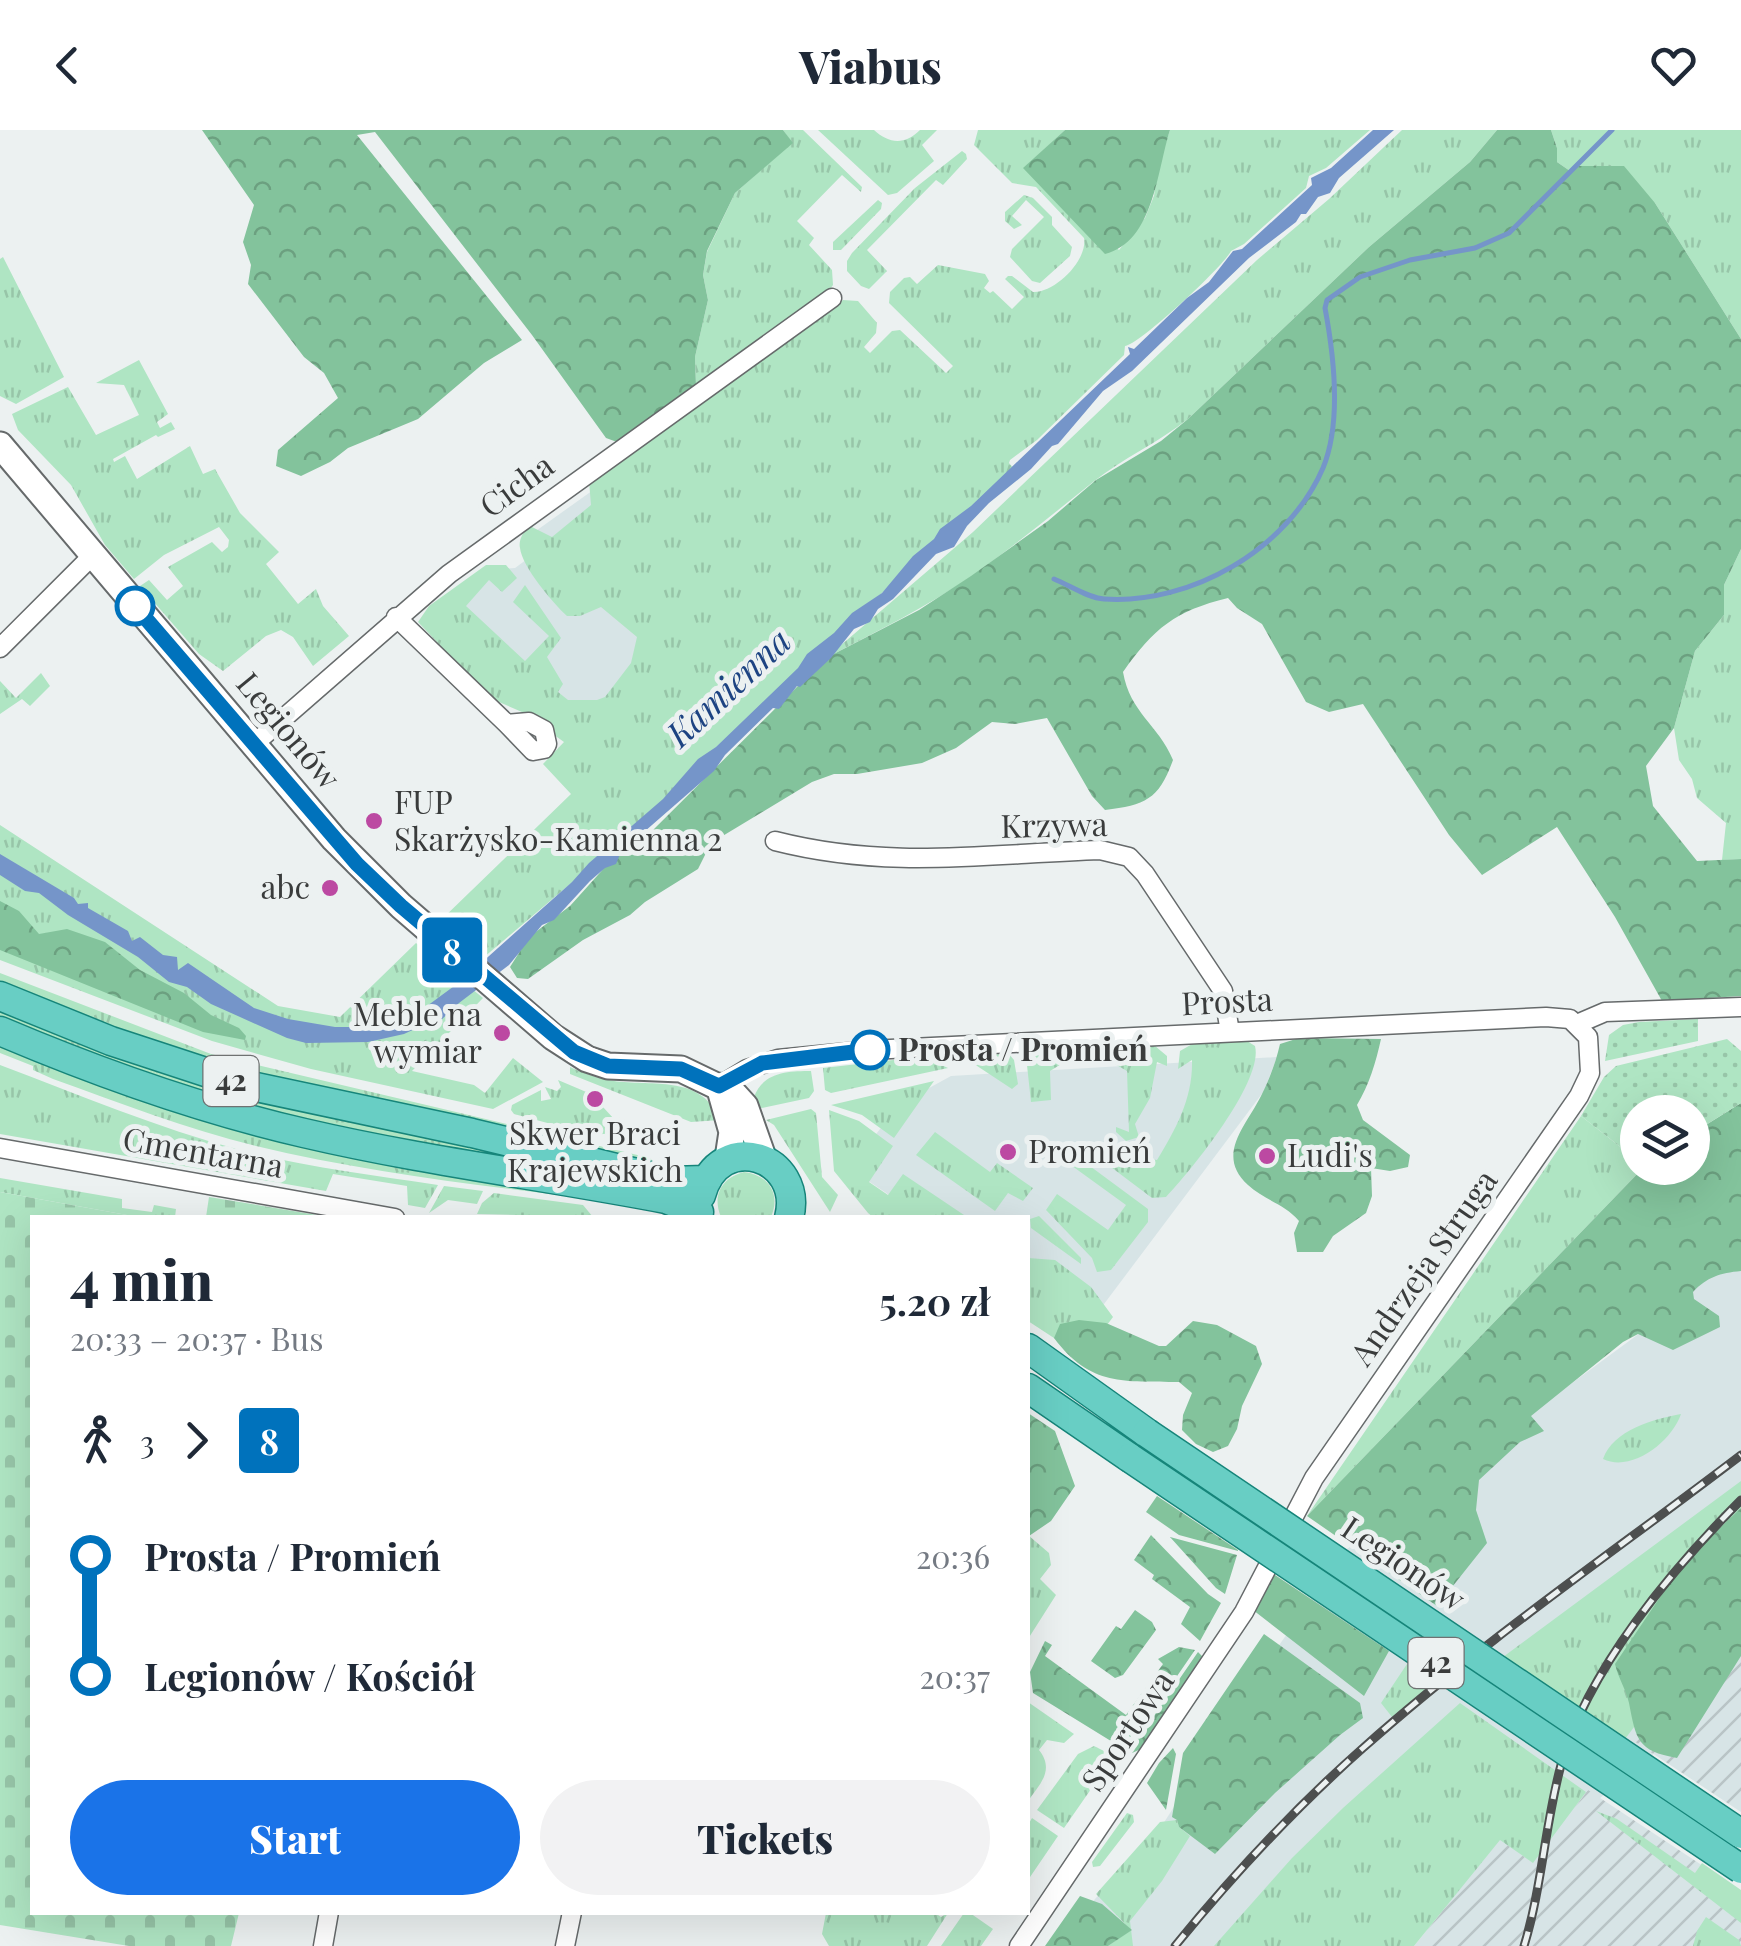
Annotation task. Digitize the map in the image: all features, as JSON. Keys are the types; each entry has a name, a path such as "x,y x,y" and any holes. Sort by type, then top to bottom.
{"main road":[{"name":"42","path":"0,996 111,1041 242,1084 472,1133 670,1181 705,1180"},
{"name":"42","path":"0,1031 124,1080 272,1125 450,1162 648,1196 680,1203 701,1215"},
{"path":"701,1215 705,1180 718,1164 742,1156 764,1160 786,1181 796,1214"},
{"name":"Legionów","path":"1030,1349 1146,1433 1741,1834"},
{"name":"Legionów","path":"1030,1389 1741,1869"}],"street":[{"name":"Cicha","path":"254,744 396,617 568,486 832,298"},
{"name":"Legionów","path":"0,446 334,839 401,906 553,1037 587,1059 608,1066 681,1069 719,1086 745,1106 764,1160"},
{"path":"0,648 92,556"},
{"path":"396,617 507,724"},
{"name":"Krzywa","path":"776,841 821,853 909,860 1100,850 1123,855 1145,874 1223,991 1230,1032"},
{"name":"Prosta","path":"719,1086 762,1063 816,1055 1546,1017 1566,1017 1577,1024 1605,1012 1741,1008"},
{"name":"Andrzeja Struga","path":"1278,1544 1314,1478 1579,1096 1589,1078 1592,1052 1588,1037 1577,1024"},
{"path":"719,1086 732,1132 728,1158"},
{"name":"Cmentarna","path":"0,1148 379,1215"},
{"name":"Sportowa","path":"1019,1946 1244,1612 1278,1544"},
{"path":"323,1946 328,1915"},
{"path":"566,1946 571,1915"}],"shaded area":[{"path":"596,488 710,598 597,721 559,726 429,606 483,570 515,568 530,557 533,533"},
{"path":"1277,1057 1264,1091 1086,1328 1030,1289 1030,1215 919,1215 849,1168 900,1104 951,1076"},
{"path":"1741,1247 1741,1623 1679,1733 1594,1803 1567,1886 1274,1946 1062,1946 1095,1899 1163,1824 1265,1665 1347,1549 1644,1330"},
{"path":"1741,1611 1741,1812 1628,1737 1675,1673"},
{"path":"1588,1790 1741,1891 1741,1946 1414,1946 1500,1840 1533,1863"}],"green space":[{"path":"202,130 783,130 793,143 735,193 707,251 703,275 708,300 695,357 696,386 617,442 606,438 375,132 357,135 522,340 484,363 418,419 348,448 301,476 276,466 278,450 338,398 324,373 304,357 248,284 251,265 243,242 254,205"},
{"path":"783,130 803,130 862,187 861,192 842,175 797,221 814,238 809,245 832,270 833,285 696,386 695,357 708,300 703,275 707,252 735,193 792,143"},
{"path":"818,130 874,130 897,141 920,130 937,130 922,145 934,161 897,193 888,195"},
{"path":"978,130 1065,130 1024,168 1119,250 1145,218 1170,130 1370,130 1326,168 1309,176 1306,188 1244,244 1231,251 1163,320 1125,346 1124,355 1037,440 1010,460 1016,471 616,845 483,958 440,921 571,794 543,764 564,742 522,712 490,698 418,622 429,606 486,565 506,565 517,578 502,592 489,580 466,606 525,661 549,636 513,602 525,585 561,638 547,657 563,684 558,692 568,700 605,697 631,663 637,637 601,607 580,616 567,616 561,610 522,556 520,542 528,525 552,537 591,505 589,481 843,300 858,301 877,323 876,333 864,347 870,353 892,331 900,330 946,373 953,366 889,303 890,292 904,278 910,277 917,284 938,265 985,274 989,281 984,288 1012,309 1024,297 1005,279 1008,276 1033,292 1051,287 1068,274 1081,256 1084,238 1036,187 1012,183 974,145"},
{"path":"1065,130 1170,130 1144,220 1121,247 1105,254 1023,168"},
{"path":"1402,130 1497,130 1470,162 1369,247 1188,419 1104,473 972,576 826,658 973,532 1257,260"},
{"path":"1497,130 1551,130 1557,162 1570,171 1578,166 1624,166 1655,203 1741,339 1741,549 1724,585 1724,615 1695,651 1674,728 1646,766 1653,806 1697,861 1741,859 1741,996 1662,1001 1615,917 1557,827 1482,875 1449,835 1363,704 1329,712 1306,702 1262,624 1228,598 1167,623 1123,672 1132,698 1173,760 1162,784 1149,798 1105,810 1092,796 1047,718 1015,724 992,722 956,748 922,763 834,774 812,782 711,843 698,869 630,915 583,940 528,979 517,978 510,967 529,937 570,906 606,866 652,831 826,658 919,610 1048,521 1096,480 1161,441 1369,247 1470,162"},
{"path":"1551,130 1741,130 1741,339 1655,203 1570,171 1557,162"},
{"path":"962,151 967,159 943,185 936,180 867,250 887,271 869,289 861,286 847,271 852,253 915,188"},
{"path":"1024,195 1033,198 1052,217 1052,225 1072,247 1070,256 1040,283 1032,281 1010,257 1012,249 1044,217 1026,200 1012,216 1022,225 1014,229 1005,221 1005,212"},
{"path":"878,200 881,209 841,250 833,250 833,242"},
{"path":"3,257 64,377 16,404 0,396"},
{"path":"139,360 168,414 157,422 160,428 171,422 175,429 156,435 113,459 114,462 125,456 137,479 190,446 203,474 215,469 240,513 279,552 266,564 298,604 316,589 323,606 349,636 313,666 293,637 281,630 266,636 223,671 199,654 140,586 149,580 167,600 183,586 168,567 212,542 222,552 228,547 229,540 219,527 164,555 134,579 105,545 71,485 18,430 12,414 68,387 96,435 139,415 124,385 96,383"},
{"path":"1741,549 1741,859 1722,860 1726,823 1697,798 1692,779 1679,760 1674,728 1695,651 1724,615 1724,585"},
{"path":"41,673 50,686 30,706 22,699 0,714 0,681 16,698"},
{"path":"0,825 278,1006 340,1017 416,943 483,998 412,1071 474,1085 485,1093 513,1058 543,1082 493,1109 311,1069 212,1041 0,960"},
{"path":"0,901 19,911 39,934 67,929 105,942 140,970 239,1028 245,1040 203,1032 0,950"},
{"path":"0,973 211,1054 650,1158 659,1169 277,1081 138,1038 0,984"},
{"path":"0,1009 277,1106 659,1186 395,1139 207,1096 0,1019"},
{"path":"1698,1019 1698,1041 1605,1061 1609,1035 1623,1025"},
{"path":"1299,1038 1381,1039 1372,1073 1357,1105 1363,1120 1410,1155 1408,1167 1390,1171 1371,1168 1372,1196 1366,1213 1333,1236 1323,1252 1297,1252 1294,1233 1299,1221 1248,1185 1234,1163 1236,1140 1267,1084 1280,1044"},
{"path":"1727,1039 1741,1051 1741,1103 1710,1122 1710,1095 1620,1095 1620,1147 1581,1116 1604,1077 1616,1066"},
{"path":"1247,1041 1255,1046 1248,1081 1208,1147 1166,1197 1152,1198 1083,1146 1086,1142 1125,1167 1127,1154 1157,1160 1177,1125 1190,1087 1192,1060 1178,1069 1180,1051 1194,1043"},
{"path":"0,1043 625,1203 393,1173 256,1146 179,1124 53,1079 0,1053"},
{"path":"1155,1046 1167,1056 1167,1066 1157,1062 1150,1098 1135,1124 1139,1137 1126,1141 1116,1127 1129,1132 1127,1071 1112,1059 1122,1049"},
{"path":"1056,1051 1063,1063 1050,1071 1051,1100 1031,1102 1026,1056"},
{"path":"1009,1054 1014,1060 1018,1084 1012,1089 965,1058 967,1055"},
{"path":"911,1058 948,1068 831,1093 825,1090 823,1068"},
{"path":"0,1065 149,1121 240,1150 438,1185 425,1208 408,1205 407,1186 333,1174 326,1191 0,1134"},
{"path":"570,1067 610,1080 692,1090 713,1106 720,1120 691,1122 570,1074"},
{"path":"811,1071 814,1091 809,1098 757,1109 754,1097 763,1082 785,1073"},
{"path":"558,1080 591,1094 626,1132 592,1135 511,1110 512,1105 541,1090 541,1101 551,1099 545,1087 557,1091 561,1087"},
{"path":"934,1081 894,1138 862,1115 831,1105"},
{"path":"1741,1103 1741,1271 1714,1277 1693,1292 1694,1299 1719,1316 1720,1327 1673,1350 1638,1334 1531,1416 1544,1431 1520,1442 1479,1480 1476,1510 1487,1543 1437,1606 1307,1516 1627,1185 1710,1185 1710,1122"},
{"path":"811,1109 816,1113 822,1177 838,1195 830,1212 774,1125 766,1120"},
{"path":"829,1110 859,1121 893,1146 869,1182 888,1195 903,1174 964,1215 870,1215 834,1171"},
{"path":"1581,1116 1620,1147 1620,1185 1627,1185 1307,1516"},
{"path":"935,1132 990,1172 997,1163 1033,1188 1023,1201 1008,1193 995,1211 916,1155"},
{"path":"1056,1141 1148,1209 1148,1222 1111,1270 1097,1272 1092,1258 1046,1210 1057,1194 1108,1230 1126,1205 1068,1163 1055,1158 1057,1154 1051,1149"},
{"path":"744,1172 766,1181 775,1201 772,1215 720,1215 718,1195 729,1179"},
{"path":"0,1178 122,1199 122,1208 152,1212 154,1205 176,1209 175,1215 127,1215 0,1192"},
{"path":"444,1186 483,1191 477,1204 448,1200 429,1213"},
{"path":"0,1192 127,1215 30,1215 30,1915 239,1915 231,1946 129,1946 0,1925"},
{"path":"494,1193 583,1205 591,1215 477,1214 482,1203"},
{"path":"209,1197 317,1215 206,1215"},
{"path":"1039,1216 1081,1258 1081,1264 1031,1228 1030,1219"},
{"path":"1030,1258 1055,1260 1091,1287 1113,1317 1083,1357 1030,1322"},
{"path":"1079,1320 1106,1323 1159,1346 1166,1346 1193,1321 1217,1325 1256,1346 1262,1364 1228,1446 1213,1452 1196,1444 1182,1430 1192,1393 1179,1382 1125,1381 1081,1365 1054,1338 1060,1324"},
{"path":"1030,1414 1055,1431 1075,1486 1051,1521 1030,1535"},
{"path":"1681,1414 1669,1434 1650,1452 1626,1462 1603,1459 1625,1433"},
{"path":"1741,1481 1741,1611 1675,1673 1625,1739 1503,1657"},
{"path":"1157,1496 1238,1551 1179,1535 1146,1512"},
{"path":"1741,1508 1741,1656 1677,1758 1654,1752 1637,1734 1615,1664 1683,1563"},
{"path":"1151,1535 1221,1603 1200,1641 1181,1624 1190,1607 1134,1560"},
{"path":"1030,1537 1049,1553 1051,1565 1040,1579 1056,1595 1030,1636"},
{"path":"1170,1537 1237,1555 1225,1594 1216,1588"},
{"path":"1272,1573 1389,1651 1364,1696 1253,1610"},
{"path":"1135,1610 1152,1622 1156,1630 1123,1675 1115,1678 1091,1661 1116,1626 1121,1629"},
{"path":"1264,1634 1360,1703 1363,1718 1275,1793 1215,1854 1179,1827 1172,1817 1183,1753"},
{"path":"1045,1641 1052,1645 1045,1656 1126,1715 1163,1664 1158,1659 1179,1647 1195,1650 1142,1727 1119,1746 1033,1693 1030,1672"},
{"path":"1198,1652 1204,1658 1141,1749 1132,1753 1123,1748 1145,1729"},
{"path":"1407,1664 1434,1682 1392,1717 1381,1703"},
{"path":"1030,1703 1074,1734 1064,1743 1047,1740 1039,1750 1046,1764 1041,1783 1030,1798"},
{"path":"1460,1703 1586,1792 1533,1863 1500,1840 1414,1946 1214,1946 1292,1858"},
{"path":"1094,1746 1114,1756 1064,1828 1037,1810 1078,1754"},
{"path":"1173,1748 1176,1754 1166,1810 1147,1783"},
{"path":"1596,1811 1617,1819 1695,1873 1702,1863 1741,1890 1741,1923"},
{"path":"1127,1813 1133,1815 1134,1822 1100,1866 1093,1867 1092,1862"},
{"path":"1032,1818 1058,1836 1030,1877"},
{"path":"1177,1820 1190,1836 1162,1881 1130,1921 1133,1946 1108,1946 1131,1930 1096,1894 1160,1822"},
{"path":"1080,1896 1102,1904 1132,1930 1108,1946 1045,1946"},
{"path":"826,1915 947,1915 927,1946 829,1946 822,1934"},
{"path":"963,1915 973,1915 993,1929 981,1946 941,1946"},
{"path":"1706,1917 1739,1940 1741,1946 1693,1946"}],"water":[{"path":"1373,130 1394,130 1339,178 1330,193 1318,197 1306,214 1301,214 1249,258 1132,371 1103,391 1058,444 967,526 954,547 936,554 893,599 878,609 870,622 854,629 831,658 797,686 779,709 773,708 714,771 621,852 616,864 590,881 554,920 542,925 509,965 439,1022 368,1042 306,1043 287,1038 211,1004 187,987 169,982 138,957 39,893 25,891 0,875 0,854 78,904 88,903 88,908 128,931 132,941 140,937 163,955 177,957 178,970 188,963 254,1008 288,1019 358,1027 386,1022 427,1006 461,981 663,799 698,759 716,747 798,668 807,654 852,613 882,593 940,529 971,506 1130,354 1128,347 1134,349 1209,282 1233,251 1242,249 1312,185 1311,178 1331,168"}],"waterway":[{"path":"1054,579 1098,598 1137,598 1202,582 1261,547 1307,497 1329,450 1334,389 1327,300 1360,277 1410,260 1475,248 1509,233 1612,130"}],"railway":[{"path":"1175,1946 1265,1843 1363,1748 1502,1634 1741,1455"},
{"path":"1524,1946 1561,1765 1573,1729 1611,1657 1635,1622 1741,1500"}],"bus line":[{"name":"8","path":"135,606 357,864 574,1052 608,1066 681,1069 719,1086 762,1063 778,1059 870,1050"}],"place":[{"name":"FUP Skarżysko-Kamienna 2","path":"374,821"},
{"name":"abc","path":"330,888"},
{"name":"Meble na wymiar","path":"502,1033"},
{"name":"Prosta / Promień","path":"870,1050"},
{"name":"Skwer Braci Krajewskich","path":"595,1099"},
{"name":"Promień","path":"1008,1152"},
{"name":"Ludi's","path":"1267,1156"}],"water label":[{"name":"Kamienna","path":"729,688"}]}
